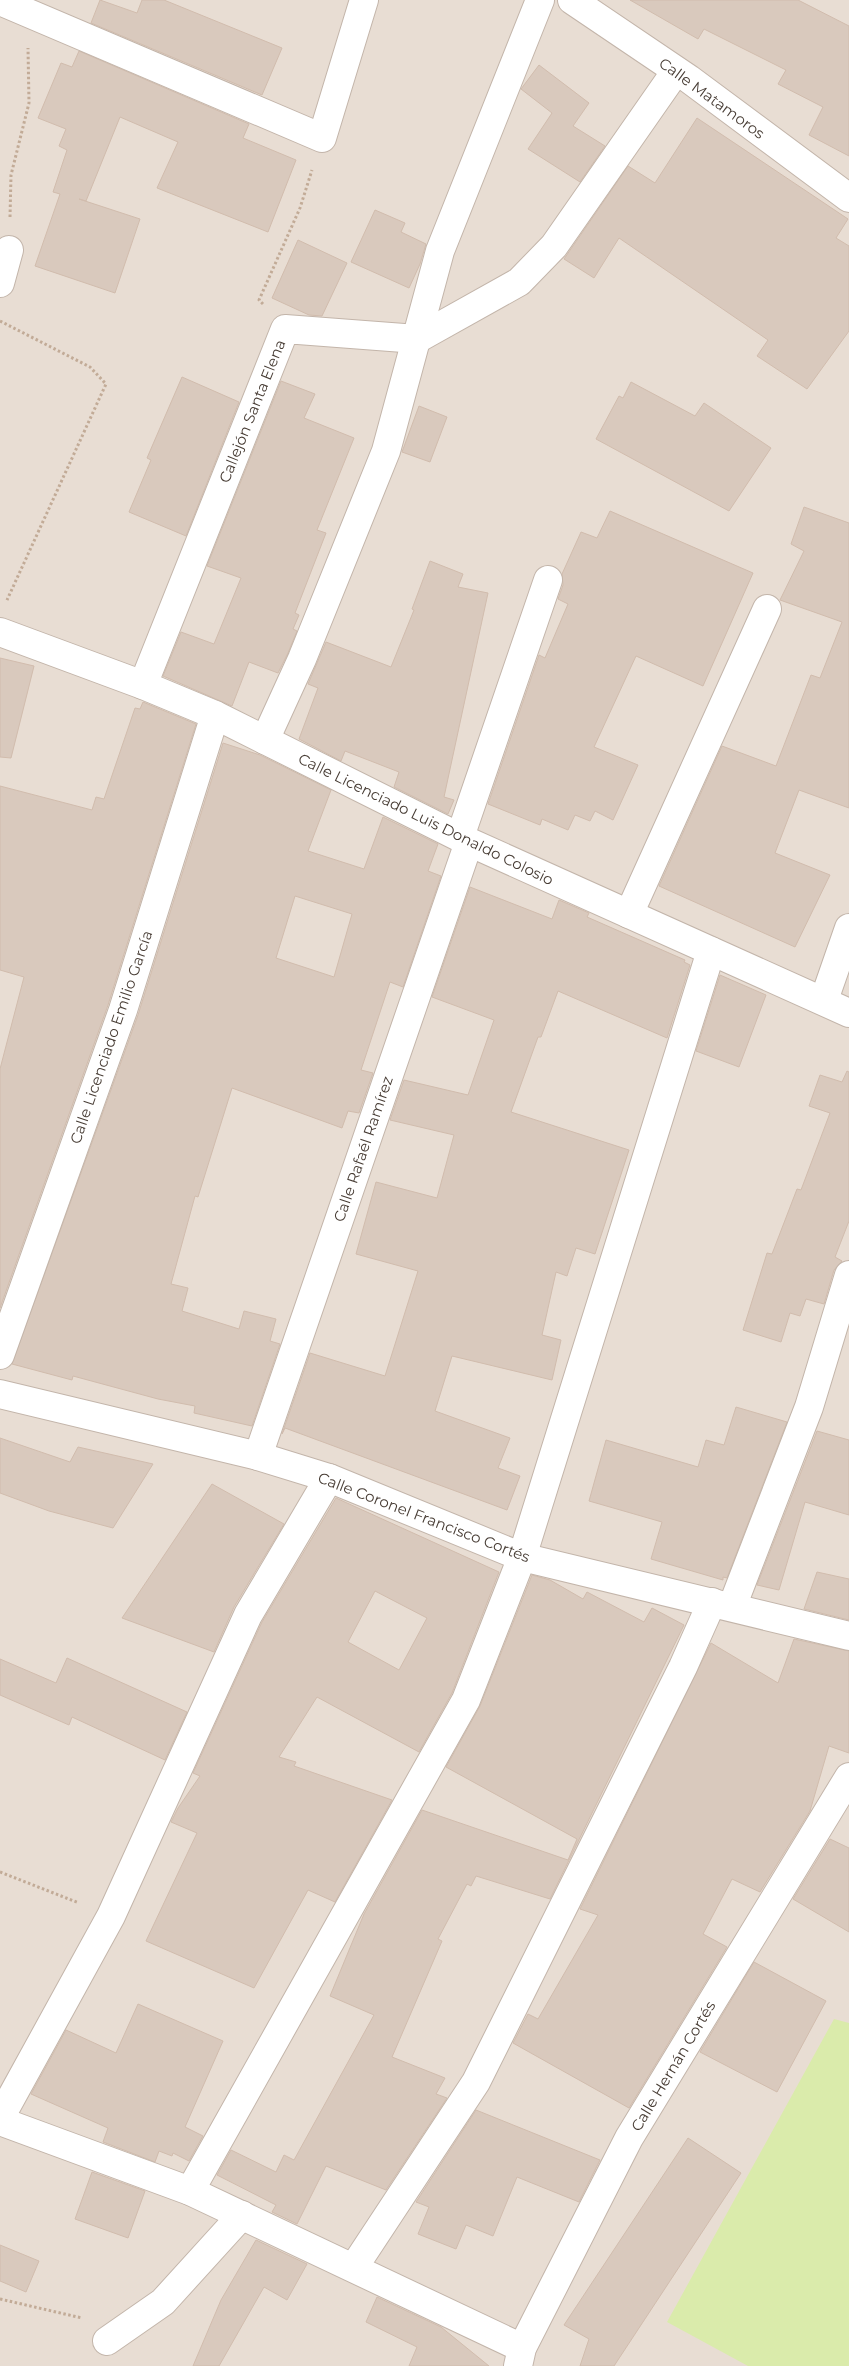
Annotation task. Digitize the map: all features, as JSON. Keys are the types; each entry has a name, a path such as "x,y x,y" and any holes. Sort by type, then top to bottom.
{"street":[{"path":"7,4 322,138 364,0"},
{"path":"264,740 302,659 386,451 440,251 540,0"},
{"name":"Calle Matamoros","path":"572,0 676,71 849,198"},
{"path":"285,329 417,339 519,282 554,246 676,71"},
{"path":"0,283 9,250"},
{"name":"Callejón Santa Elena","path":"143,686 285,329"},
{"name":"Calle Rafaél Ramírez","path":"258,1456 464,839 548,580"},
{"path":"629,914 767,609"},
{"name":"Calle Licenciado Luis Donaldo Colosio","path":"2,619 17,637 215,716 464,839 711,952 824,1000 849,1013"},
{"name":"Calle Licenciado Emilio García","path":"0,1355 122,1010 215,716"},
{"path":"824,1000 849,928"},
{"path":"190,2191 466,1700 522,1557 711,952"},
{"path":"354,2267 476,2082 683,1668 722,1605 809,1407 849,1276"},
{"name":"Calle Coronel Francisco Cortés","path":"0,1394 258,1456 329,1478 522,1557 849,1636"},
{"path":"329,1478 248,1615 112,1916 0,2119 190,2191 354,2267 520,2357"},
{"name":"Calle Hernán Cortés","path":"520,2357 629,2138 849,1777"},
{"path":"107,2341 163,2302 242,2216"}],"path":[{"path":"7,4 27,34 29,103 11,175 9,250"},
{"name":"Callejón Santa Elena","path":"285,329 259,300 300,208 322,138"},
{"path":"0,321 90,367 106,384 2,619"},
{"path":"0,1872 112,1916"},
{"path":"0,2299 80,2318 90,2316"}],"shaded area":[{"path":"0,0 849,0 849,2366 0,2366"}],"green space":[{"path":"834,2019 849,2023 849,2366 748,2366 667,2322"}],"building":[{"path":"100,0 137,13 142,0 164,0 282,48 262,95 91,23"},
{"path":"630,0 798,0 849,26 849,156 809,135 823,107 778,84 786,70 704,29 698,39"},
{"path":"79,51 249,124 243,138 296,160 268,232 157,188 178,142 120,117 86,201 79,199 140,219 115,293 35,266 60,194 53,192 67,150 59,146 66,129 38,118 61,63 72,67"},
{"path":"539,65 589,103 573,126 605,146 580,182 528,149 552,113 521,89"},
{"path":"697,118 848,219 836,238 849,246 849,331 807,389 757,356 768,340 619,238 594,278 564,259 628,166 655,183"},
{"path":"375,210 405,223 401,232 426,244 420,264 409,288 351,262"},
{"path":"298,240 347,263 322,316 309,315 272,298"},
{"path":"182,377 239,402 186,536 129,512 151,460 147,458"},
{"path":"281,381 315,394 304,418 354,438 317,530 326,533 295,613 299,615 293,629 297,631 288,653 278,673 249,662 232,706 163,676 181,632 214,644 241,578 207,566"},
{"path":"631,382 695,416 704,403 771,448 729,511 596,439 619,396 623,398"},
{"path":"419,406 447,417 430,462 402,452"},
{"path":"804,507 849,523 849,808 799,790 775,853 830,875 795,947 659,886 722,746 776,766 811,675 820,678 842,622 780,600 804,551 791,544"},
{"path":"610,511 753,573 703,686 636,656 594,747 638,765 613,820 595,811 590,821 575,815 568,830 542,819 540,825 488,804 539,655 545,658 568,604 558,599 563,585 562,574 581,532 597,538"},
{"path":"430,561 463,574 458,587 488,593 444,797 454,800 448,814 394,787 399,772 345,751 341,761 299,739 318,688 308,684 326,642 391,667 414,610 412,609"},
{"path":"0,658 34,666 11,758 0,757"},
{"path":"143,702 196,724 108,1005 0,1308 0,1069 24,977 0,970 0,786 92,810 96,797 104,799 135,708 140,709"},
{"path":"223,743 260,755 331,790 308,851 364,869 383,817 438,844 428,871 441,876 403,987 390,982 361,1070 373,1073 359,1113 348,1111 342,1128 232,1088 198,1197 195,1196 171,1284 188,1288 182,1311 239,1329 244,1311 276,1319 270,1341 280,1344 252,1426 194,1413 195,1406 158,1399 73,1376 72,1380 12,1364 138,1015","holes":["295,896 352,914 334,977 276,958"]},
{"path":"470,887 552,919 559,900 589,913 587,917 685,960 684,962 690,965 667,1038 558,991 541,1037 538,1037 511,1112 629,1150 595,1254 576,1248 567,1276 556,1272 542,1335 561,1340 552,1380 452,1356 435,1411 510,1438 498,1468 520,1476 507,1510 285,1428 282,1434 310,1353 385,1376 418,1271 356,1254 376,1182 437,1198 454,1135 390,1120 404,1080 468,1095 494,1020 432,997"},
{"path":"720,975 766,995 739,1067 696,1051"},
{"path":"847,1071 849,1072 849,1221 835,1257 842,1261 834,1270 824,1304 806,1299 800,1316 790,1313 781,1342 743,1330 767,1253 772,1254 797,1189 801,1190 830,1113 809,1106 820,1075 842,1082"},
{"path":"736,1407 787,1422 727,1578 723,1577 723,1580 651,1559 662,1522 589,1501 606,1440 698,1467 706,1440 724,1445"},
{"path":"817,1431 849,1440 849,1515 805,1502 779,1590 757,1585"},
{"path":"0,1438 70,1462 78,1447 153,1464 113,1528 49,1511 0,1493"},
{"path":"212,1484 284,1524 234,1607 214,1652 122,1618"},
{"path":"336,1498 499,1572 452,1693 419,1752 317,1697 279,1757 296,1762 294,1766 392,1800 335,1902 308,1890 254,1988 146,1941 197,1833 171,1822 178,1808 200,1776 193,1773 262,1622","holes":["375,1591 427,1618 399,1670 348,1642"]},
{"path":"817,1572 849,1579 849,1620 804,1609"},
{"path":"532,1575 550,1580 583,1599 587,1592 644,1622 652,1608 684,1625 550,1899 476,1876 471,1886 467,1884 438,1939 442,1941 392,2057 445,2078 436,2094 447,2098 386,2190 326,2166 297,2224 272,2212 276,2205 217,2175 231,2150 276,2172 284,2155 294,2160 374,2015 330,1996 364,1914 422,1810 568,1860 577,1839 446,1767 480,1706"},
{"path":"794,1639 849,1651 849,1753 829,1746 810,1811 760,1892 732,1879 703,1934 727,1947 629,2108 513,2043 528,2014 538,2019 598,1915 580,1909 711,1643 778,1683"},
{"path":"67,1658 187,1712 165,1760 72,1717 69,1725 0,1695 0,1659 56,1683"},
{"path":"830,1839 849,1848 849,1932 793,1899"},
{"path":"754,1962 826,2001 777,2092 700,2052"},
{"path":"138,2004 223,2041 185,2127 203,2136 189,2161 173,2153 172,2156 159,2151 155,2162 103,2142 108,2128 31,2094 66,2030 116,2053"},
{"path":"476,2110 600,2160 579,2202 517,2177 493,2236 466,2225 456,2249 418,2234 429,2207 416,2202"},
{"path":"688,2138 741,2173 614,2366 580,2366 589,2339 564,2325"},
{"path":"92,2172 145,2191 128,2238 75,2219"},
{"path":"256,2240 307,2264 287,2300 264,2287 219,2366 193,2366 221,2300"},
{"path":"0,2245 39,2261 26,2292 0,2281"},
{"path":"377,2297 441,2327 489,2366 409,2366 417,2347 366,2322"}]}
